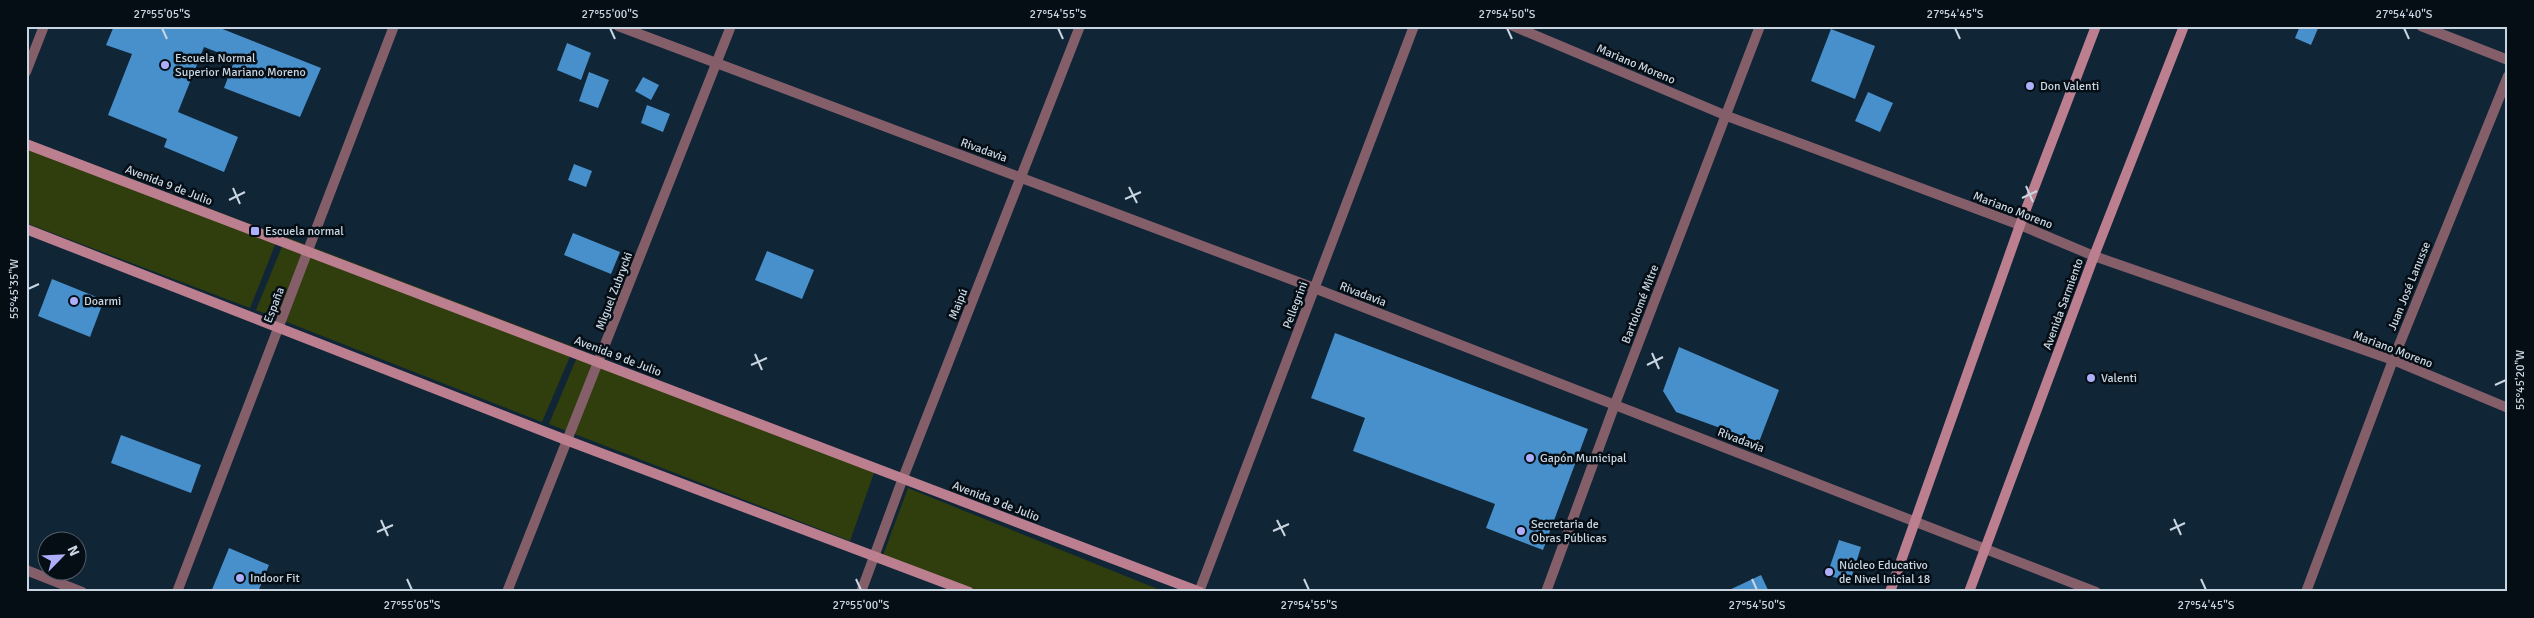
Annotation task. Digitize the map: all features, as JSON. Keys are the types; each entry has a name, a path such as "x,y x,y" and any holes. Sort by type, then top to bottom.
{"main road":[{"path":"1890,592 2020,225 2096,26"},
{"name":"Avenida Sarmiento","path":"1970,592 2094,256 2184,26"},
{"name":"Avenida 9 de Julio","path":"26,144 1200,592"},
{"path":"26,230 566,440 874,558 969,592"}],"street":[{"path":"26,72 44,26"},
{"name":"España","path":"177,592 394,26"},
{"name":"Rivadavia","path":"618,26 1314,288 2096,592"},
{"name":"Miguel Zubrycki","path":"508,592 566,440 600,363 730,26"},
{"name":"Maipú","path":"861,592 903,478 1080,26"},
{"name":"Pellegrini","path":"1200,592 1414,26"},
{"name":"Mariano Moreno","path":"1513,26 1727,116 2020,225 2094,256 2393,360 2508,408"},
{"name":"Bartolomé Mitre","path":"1546,592 1615,404 1760,26"},
{"path":"2421,26 2508,60"},
{"name":"Juan José Lanusse","path":"2306,592 2393,360 2508,76"},
{"path":"26,570 82,592"}],"green space":[{"path":"26,139 279,235 250,308 26,223"},
{"path":"286,237 574,347 542,422 256,310"},
{"path":"580,350 875,470 850,541 549,424"},
{"path":"908,488 1165,592 975,592 882,558"}],"building":[{"path":"114,26 215,26 321,68 300,117 224,88 235,59 204,47 178,112 238,137 224,172 164,147 167,139 108,115 132,54 106,45"},
{"path":"2300,26 2319,26 2311,45 2295,38"},
{"path":"1831,29 1875,46 1855,99 1811,81"},
{"path":"567,43 591,53 581,80 557,70"},
{"path":"589,72 609,80 598,108 579,101"},
{"path":"643,77 659,85 651,100 635,91"},
{"path":"1868,92 1893,103 1880,132 1855,121"},
{"path":"647,105 670,114 663,132 641,123"},
{"path":"574,164 592,171 586,187 568,180"},
{"path":"573,233 620,252 611,274 564,255"},
{"path":"767,251 814,270 802,299 755,280"},
{"path":"52,279 104,300 90,337 38,316"},
{"path":"1335,333 1588,429 1543,550 1486,528 1495,504 1353,451 1365,418 1311,398"},
{"path":"1679,347 1779,390 1759,442 1676,412 1663,391"},
{"path":"121,435 201,465 191,493 111,463"},
{"path":"1839,540 1861,547 1850,582 1827,575"},
{"name":"Indoor Fit","path":"229,548 269,565 258,592 211,592"},
{"path":"1761,575 1769,592 1725,592"}],"place":[{"name":"Escuela Normal Superior Mariano Moreno","path":"165,65"},
{"name":"Don Valenti","path":"2030,86"},
{"name":"Escuela normal","path":"255,231"},
{"name":"Doarmi","path":"74,301"},
{"name":"Valenti","path":"2091,378"},
{"name":"Gapón Municipal","path":"1530,458"},
{"name":"Secretaria de Obras Públicas","path":"1521,531"},
{"name":"Núcleo Educativo de Nivel Inicial 18","path":"1829,572"},
{"name":"Indoor Fit","path":"240,578"}]}
